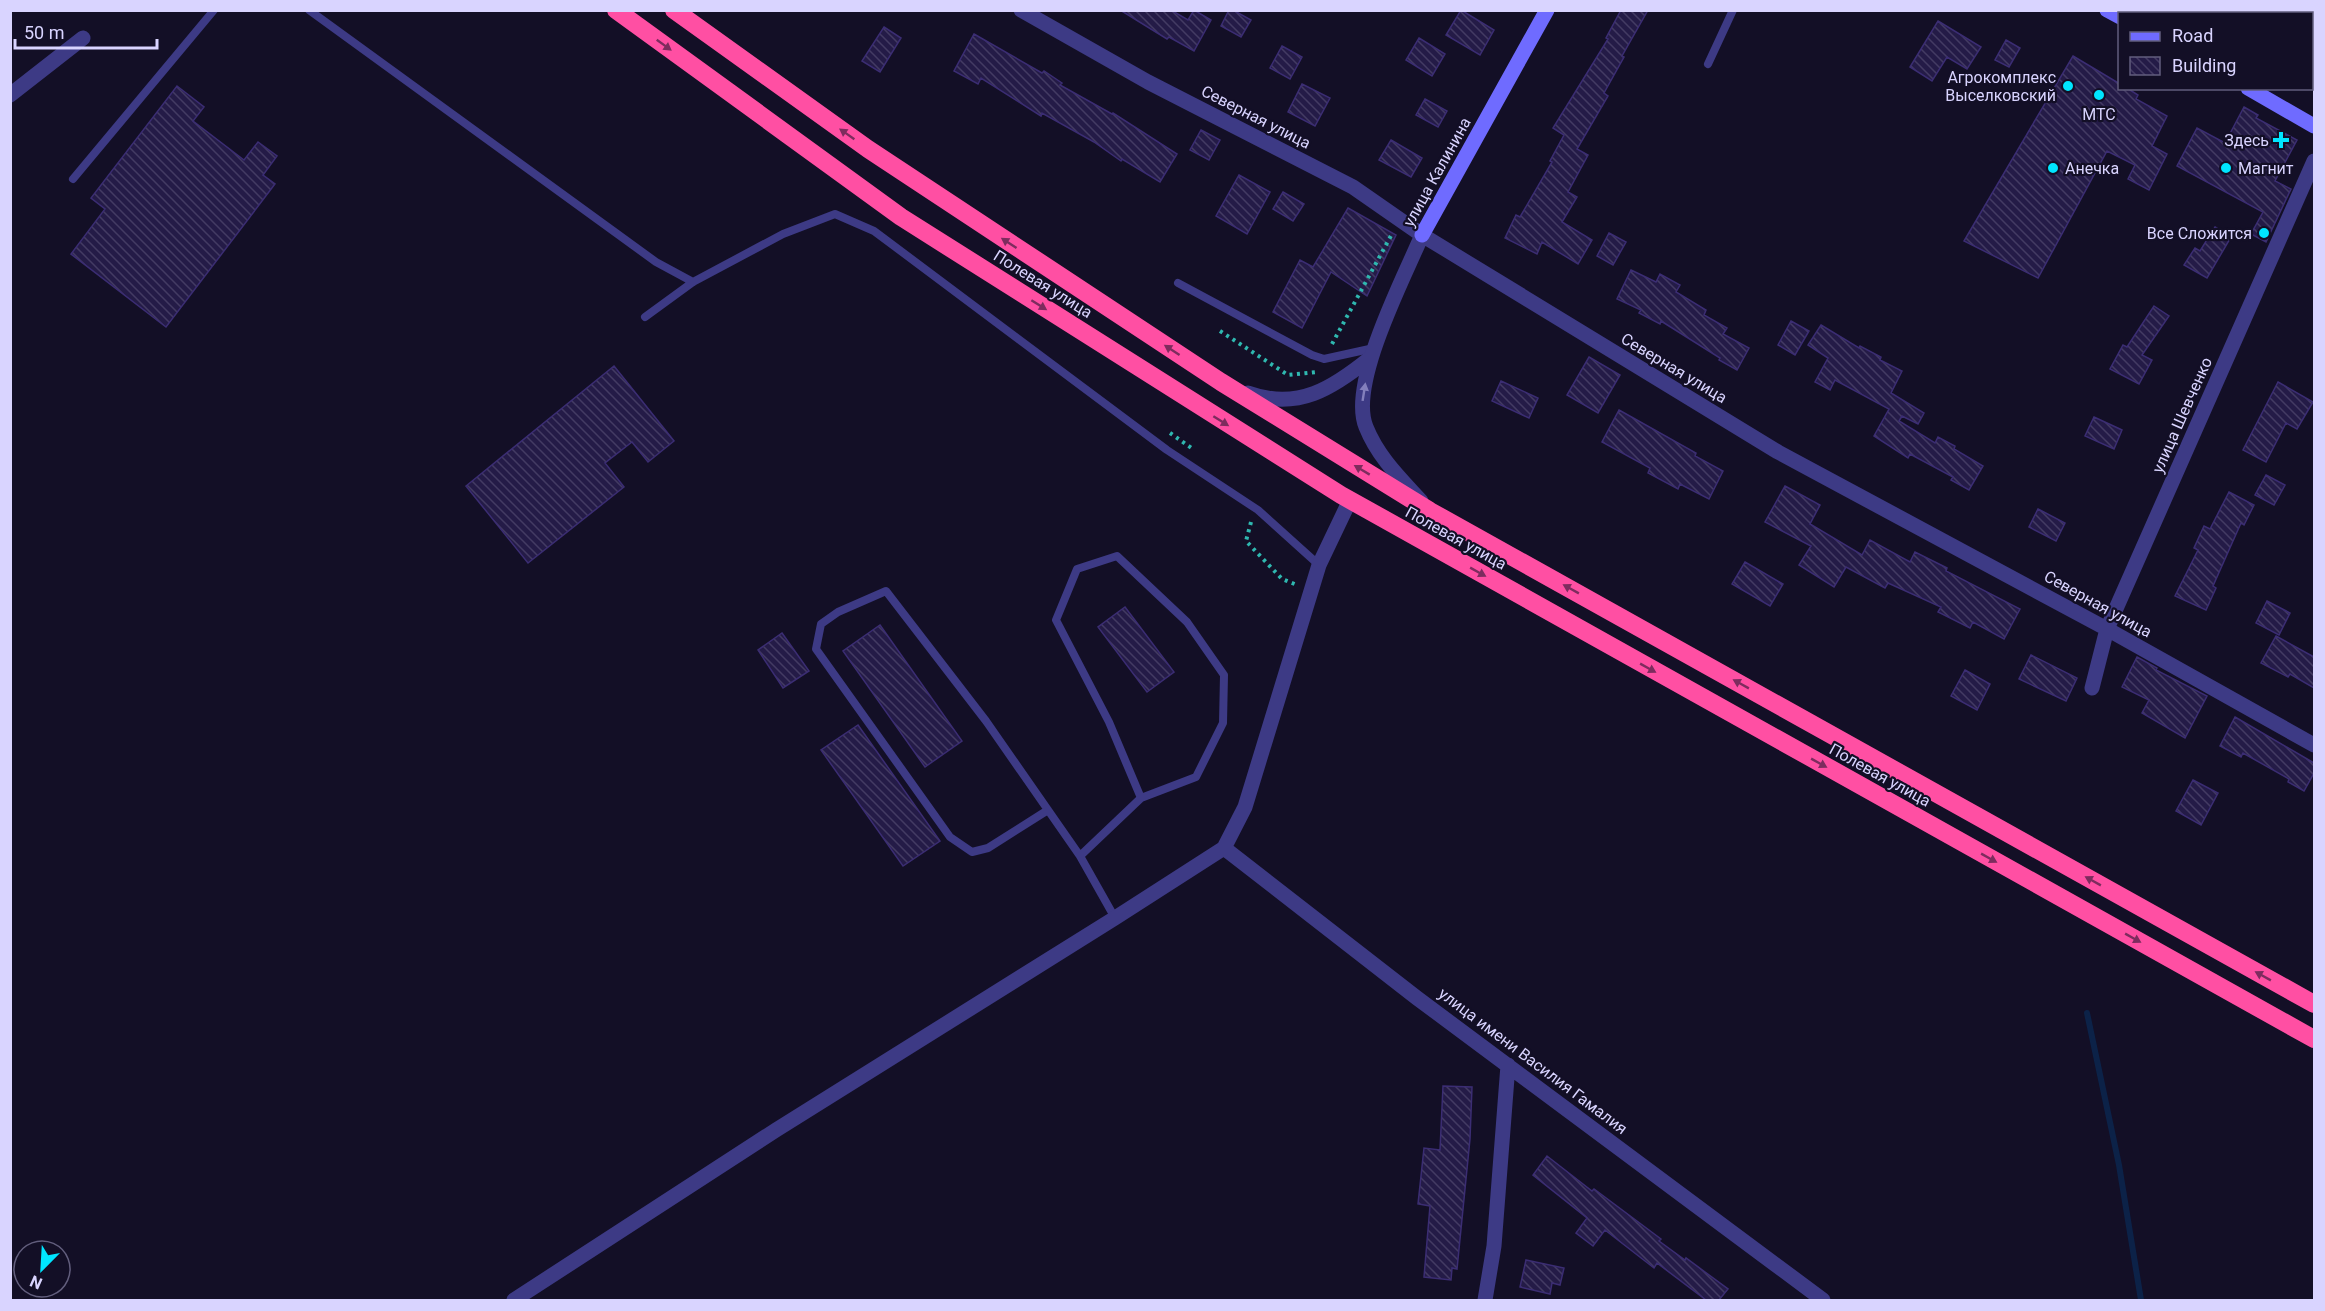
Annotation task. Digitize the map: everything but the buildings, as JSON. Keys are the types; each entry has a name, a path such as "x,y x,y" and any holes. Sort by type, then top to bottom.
{"highway":[{"name":"Полевая улица","path":"616,10 901,217 1350,500 2314,1039"},
{"name":"Полевая улица","path":"679,13 868,149 1221,382 1430,511 2314,1004"}],"street":[{"name":"Северная улица","path":"1021,10 1148,82 1353,187 1422,235 1778,452 2107,629 2314,745"},
{"name":"улица Калинина","path":"1430,511 1384,462 1365,426 1362,398 1372,353 1422,235 1547,10"},
{"path":"10,95 83,38"},
{"path":"2251,90 2314,126"},
{"name":"улица Шевченко","path":"2092,688 2107,629 2314,161"},
{"path":"1221,382 1265,399 1296,399 1321,392 1344,378 1372,353"},
{"path":"514,1300 776,1130 1224,848 1245,807 1319,565 1350,500"},
{"name":"улица имени Василия Гамалия","path":"1224,848 1408,991 1823,1300"},
{"path":"1485,1300 1494,1246 1508,1065"}],"lane":[{"path":"73,179 214,10"},
{"path":"309,10 656,262 693,282"},
{"path":"1708,64 1733,10"},
{"path":"645,317 693,282 783,234 835,214 874,231 1167,450 1258,510 1319,565"},
{"path":"1178,283 1312,355 1324,359 1372,353"},
{"path":"1080,856 1141,798 1196,777 1223,723 1224,675 1187,622 1117,556 1077,569 1056,620 1109,722 1141,798"},
{"path":"1048,810 988,848 972,852 950,837 816,649 821,624 838,612 886,591 987,721 1080,856 1115,918"}],"path":[{"path":"1220,331 1288,375 1317,372 1400,220"},
{"path":"1258,510 1251,522 1246,541 1282,579 1311,591"}],"waterway":[{"path":"2087,1013 2119,1165 2141,1300"}],"place":[{"name":"Агрокомплекс Выселковский","path":"2068,86"},
{"name":"МТС","path":"2099,95"},
{"name":"Здесь","path":"2281,140"},
{"name":"Анечка","path":"2053,168"},
{"name":"Магнит","path":"2226,168"},
{"name":"Все Сложится","path":"2264,233"}]}
